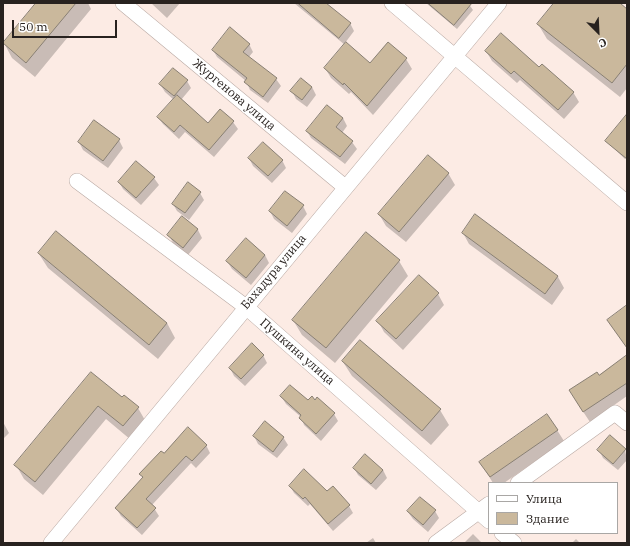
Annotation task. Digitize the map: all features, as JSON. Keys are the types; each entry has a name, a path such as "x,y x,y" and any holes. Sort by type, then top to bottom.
{"street":[{"name":"Жургенова улица","path":"123,3 346,187"},
{"path":"392,3 455,55 627,204"},
{"name":"Бахадура улица","path":"51,543 246,306 499,3"},
{"name":"Пушкина улица","path":"77,181 246,306 485,512"},
{"path":"519,482 615,413 627,423"},
{"path":"436,543 485,512"},
{"path":"503,534 514,543"}],"building":[{"path":"36,3 76,3 26,63 3,43"},
{"path":"298,3 326,3 351,23 339,38"},
{"path":"428,3 472,3 454,25"},
{"path":"554,3 620,3 627,9 627,64 612,83 537,24"},
{"path":"230,27 250,44 243,52 277,78 263,97 244,82 247,78 212,50"},
{"path":"501,33 539,67 542,64 574,92 558,110 514,71 511,74 485,51"},
{"path":"346,42 370,63 388,42 407,58 367,106 344,83 343,85 324,68"},
{"path":"173,68 188,80 174,96 159,84"},
{"path":"301,78 312,87 302,100 290,91"},
{"path":"177,95 208,123 220,109 234,121 209,150 180,125 174,132 157,117"},
{"path":"327,105 343,118 336,127 353,141 340,157 306,131"},
{"path":"627,114 627,159 605,141"},
{"path":"94,120 120,139 103,161 78,142"},
{"path":"263,142 283,160 268,176 248,158"},
{"path":"428,155 449,173 399,232 378,214"},
{"path":"136,161 155,177 136,198 118,182"},
{"path":"188,182 201,192 185,213 172,204"},
{"path":"285,191 304,205 287,226 269,211"},
{"path":"475,214 558,276 545,294 462,233"},
{"path":"182,216 198,229 183,248 167,235"},
{"path":"56,231 167,323 149,345 38,253"},
{"path":"366,232 400,260 326,348 292,320"},
{"path":"246,238 265,255 246,278 226,261"},
{"path":"419,275 439,293 396,339 376,321"},
{"path":"627,305 627,348 607,320"},
{"path":"360,340 441,409 422,431 342,361"},
{"path":"252,343 264,355 241,379 229,368"},
{"path":"627,355 627,383 583,412 569,390 597,372 599,375"},
{"path":"91,372 122,397 124,395 139,407 123,426 98,406 35,482 14,465"},
{"path":"290,385 308,400 312,396 315,400 317,397 335,413 316,434 299,418 301,415 280,396"},
{"path":"547,414 558,430 490,477 479,462"},
{"path":"265,421 284,437 273,452 253,436"},
{"path":"188,427 207,445 192,461 186,456 146,499 156,508 137,528 115,508 143,477 139,474 161,451 164,453"},
{"path":"610,435 626,449 613,464 597,450"},
{"path":"365,454 383,470 371,484 353,468"},
{"path":"304,469 327,491 333,486 350,505 328,524 305,497 303,499 289,486"},
{"path":"420,497 436,510 423,525 407,511"}]}
